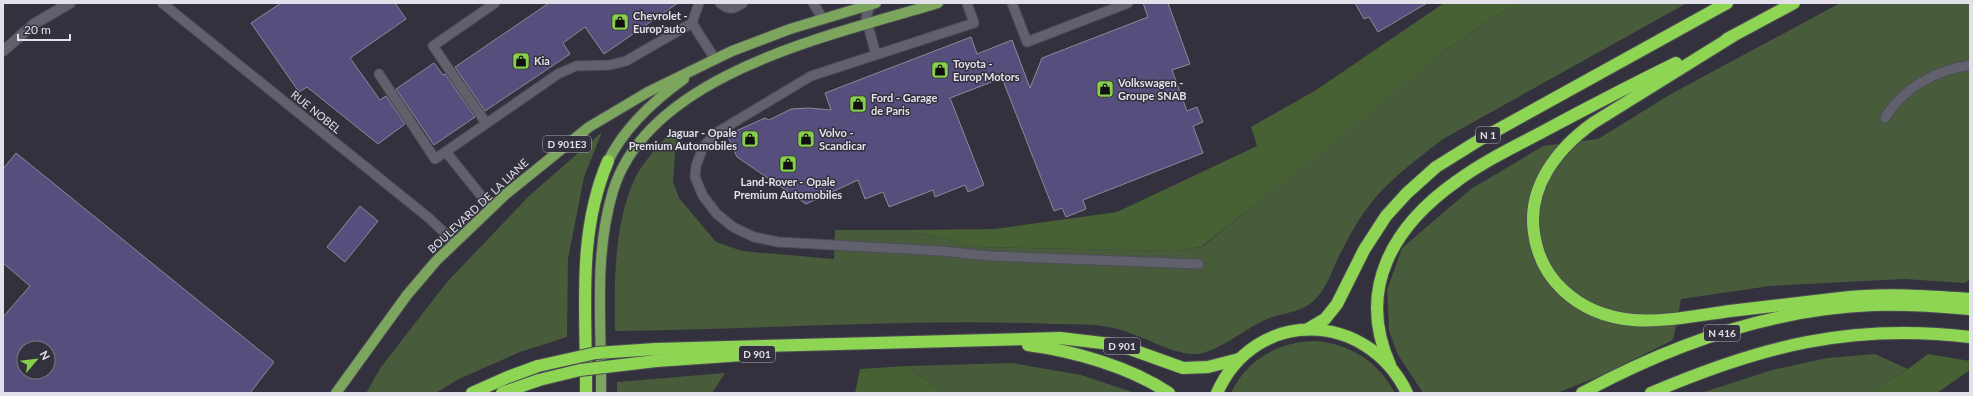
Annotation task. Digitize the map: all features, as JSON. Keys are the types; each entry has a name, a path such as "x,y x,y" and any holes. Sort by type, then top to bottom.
{"highway":[{"name":"N 1","path":"1308,329 1325,319 1337,304 1364,250 1386,216 1407,193 1436,167 1488,135 1727,3"},
{"name":"N 1","path":"1390,366 1380,340 1377,319 1377,296 1381,275 1386,259 1396,242 1431,202 1457,180 1489,161 1625,88 1733,36 1794,3"},
{"path":"1733,36 1593,122 1574,137 1559,153 1540,184 1533,205 1532,217 1535,242 1538,252 1554,281 1569,296 1589,310 1618,319 1639,321 1852,297 1896,295 1970,299"},
{"name":"D 901E3","path":"586,393 584,291 586,252 594,200 608,161"},
{"name":"N 416","path":"1582,393 1665,354 1714,336 1771,319 1827,309 1866,306 1943,307 1970,309"},
{"path":"1217,393 1228,373 1240,359 1253,348 1268,339 1285,333 1308,329 1329,331 1350,336 1369,346 1390,366 1401,381 1407,393"},
{"path":"1651,393 1727,362 1777,348 1835,336 1905,333 1970,337"},
{"name":"D 901","path":"472,393 508,376 538,366 596,353 656,349 1001,341 1060,338 1111,343 1133,349 1165,363 1183,368 1208,367 1240,359"},
{"name":"D 901","path":"1001,341 1040,346 1113,365 1138,375 1169,393"},
{"name":"D 901","path":"502,393 539,380 580,370 656,361 798,351 857,344"}],"main road":[{"path":"601,393 600,282 603,238 615,186 621,169 635,147 649,130 665,115 711,84 788,50 938,3"},
{"name":"BOULEVARD DE LA LIANE","path":"336,393 407,295 454,242 548,159 600,120 648,92 763,38 873,4"},
{"name":"D 901E3","path":"608,161 631,126 648,108 682,80 712,61"}],"street":[{"path":"3,51 34,24 64,4"}],"lane":[{"name":"RUE NOBEL","path":"162,3 429,218 454,242"},
{"path":"486,123 433,46 495,3"},
{"path":"379,74 435,159 558,74 576,66 610,65 626,61 692,23 699,3"},
{"path":"720,3 726,8 731,9 743,3"},
{"path":"813,3 823,19"},
{"path":"967,3 974,23 811,76 708,139 699,156 695,177 703,196 717,214 733,227 749,235 767,240 793,244 942,251 990,256 1199,264"},
{"path":"1012,3 1027,42 1128,3"},
{"path":"873,4 866,18 876,55"},
{"path":"692,23 712,61"},
{"path":"1886,118 1895,104 1920,83 1948,70 1970,65"},
{"path":"446,152 491,208"}],"green space":[{"path":"1444,3 1520,3 1494,17 1441,53 1326,148 1201,247 1174,251 980,247 905,230 995,229 1117,212 1257,146 1251,127 1316,90"},
{"path":"1520,3 1687,3 1443,139 1399,174 1383,189 1361,218 1352,233 1339,256 1326,285 1310,304 1303,308 1267,319 1214,349 1197,354 1188,354 1167,348 1134,334 1106,326 1083,324 944,322 615,331 615,273 619,234 628,196 635,178 642,166 670,133 678,133 673,182 679,198 716,242 742,251 834,259 835,230 905,230 980,247 1174,251 1202,247 1441,53 1494,17"},
{"path":"1840,3 1970,3 1970,279 1965,283 1904,279 1770,286 1681,299 1673,340 1600,376 1557,393 1423,393 1398,355 1389,331 1387,290 1402,248 1471,189 1543,146 1598,139 1671,94"},
{"path":"602,132 584,177 568,259 567,337 520,352 459,379 436,393 366,393 381,367 447,282 529,196"},
{"path":"1314,341 1339,345 1361,356 1380,372 1395,393 1231,393 1237,381 1245,371 1254,362 1265,355 1288,345"},
{"path":"1875,354 1908,369 1868,393 1701,393 1772,370 1827,358"},
{"path":"1928,354 1970,361 1970,370 1937,393 1868,393 1908,369"},
{"path":"1012,363 1081,375 1135,393 944,393 907,366"},
{"path":"907,366 944,393 855,393 860,369"},
{"path":"725,373 712,393 617,393 617,382"}],"building":[{"path":"281,3 395,3 406,19 350,58 380,100 386,96 405,124 378,144 307,87 299,92 251,23"},
{"path":"549,3 678,3 604,54 585,27 563,43 570,54 485,111 455,67"},
{"path":"1143,3 1168,3 1190,64 1172,70 1187,111 1197,107 1203,122 1193,126 1203,153 1083,200 1086,209 1066,217 1062,208 1054,211 1002,78 950,98 984,185 968,192 965,185 935,197 933,190 889,207 883,192 865,199 858,180 806,204 737,157 727,135 765,118 769,120 791,109 808,108 831,110 825,93 971,37 977,54 1012,40 1030,88 1042,58 1148,17"},
{"path":"1355,3 1427,3 1378,32 1369,17 1364,19"},
{"path":"434,63 443,75 445,74 475,117 434,145 396,89"},
{"path":"16,153 274,362 250,393 3,393 3,317 30,286 3,263 3,169"},
{"path":"360,206 378,221 345,262 327,247"}],"place":[{"name":"Chevrolet - Europ'auto","path":"620,22"},
{"name":"Kia","path":"521,61"},
{"name":"Toyota - Europ'Motors","path":"940,70"},
{"name":"Volkswagen - Groupe SNAB","path":"1105,89"},
{"name":"Ford - Garage de Paris","path":"858,104"},
{"name":"Jaguar - Opale Premium Automobiles","path":"750,139"},
{"name":"Volvo - Scandicar","path":"806,139"},
{"name":"Land-Rover - Opale Premium Automobiles","path":"788,164"}]}
